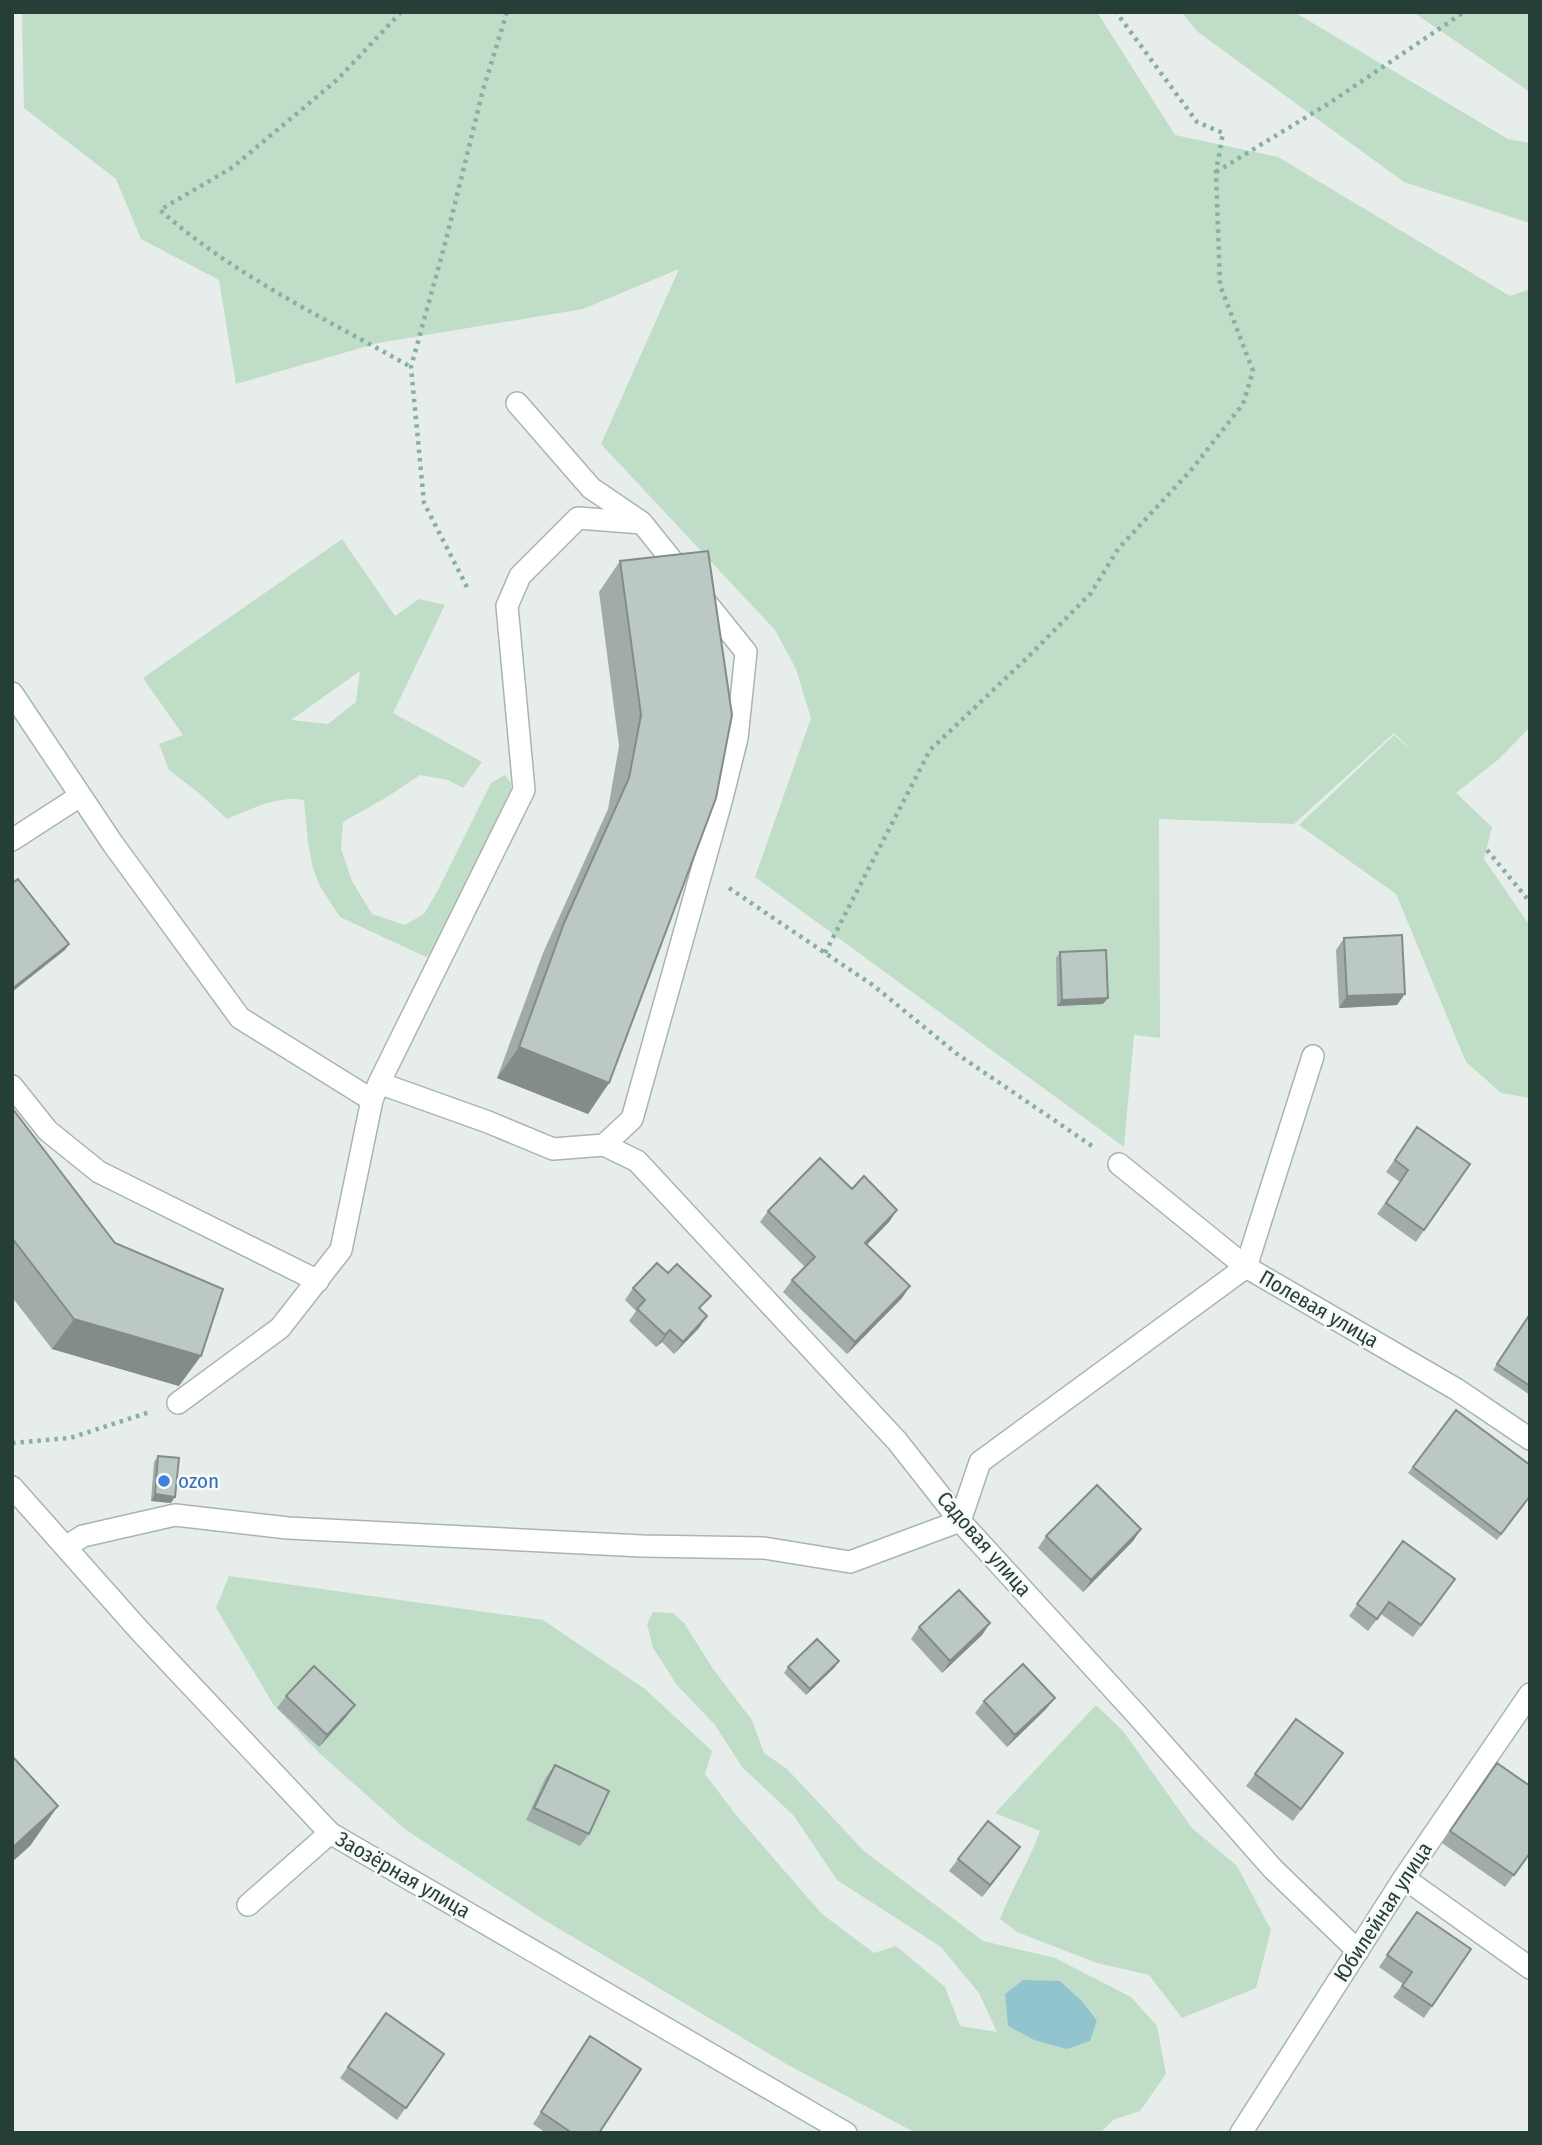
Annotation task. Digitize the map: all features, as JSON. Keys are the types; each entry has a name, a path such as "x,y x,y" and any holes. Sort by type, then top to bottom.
{"street":[{"path":"12,693 80,796 240,1018 375,1092 488,1122 553,1149 604,1145 632,1119 737,738 746,652 642,523 591,488 517,403"},
{"path":"178,1403 280,1328 341,1250 375,1092 524,790 507,606 520,576 578,518 642,523"},
{"path":"12,840 80,796"},
{"path":"67,1546 83,1536 175,1515 288,1528 642,1546 764,1548 850,1562 960,1521 980,1462 1247,1267 1312,1056"},
{"path":"12,1086 48,1131 99,1171 318,1281"},
{"name":"Садовая улица","path":"604,1145 637,1161 897,1441 960,1521 1273,1869 1358,1951"},
{"name":"Полевая улица","path":"1119,1164 1247,1267 1456,1389 1530,1439"},
{"name":"Заозёрная улица","path":"12,1487 139,1630 330,1833 846,2133"},
{"name":"Юбилейная улица","path":"1241,2133 1404,1878 1530,1694"},
{"path":"248,1905 330,1833"},
{"path":"1404,1878 1530,1968"}],"path":[{"path":"401,12 338,79 233,167 160,210 176,225 242,271 411,367"},
{"path":"467,587 424,503 411,367 483,90 507,12"},
{"path":"825,953 930,750 1091,593 1118,549 1192,469 1243,404 1253,371 1220,285 1216,172 1223,133 1197,122 1116,12"},
{"path":"1216,172 1331,102 1464,12"},
{"path":"1487,850 1530,902"},
{"path":"701,869 874,986 957,1054 1119,1164"},
{"path":"12,1443 70,1438 178,1403"}],"green space":[{"path":"22,12 1097,12 1175,135 1278,157 1510,296 1530,289 1530,727 1499,759 1456,793 1492,827 1484,859 1530,926 1530,1098 1501,1093 1466,1062 1396,894 1299,825 1394,735 1414,753 1394,733 1294,824 1159,819 1160,1038 1134,1035 1124,1147 755,877 811,718 796,669 775,630 601,444 679,269 583,309 378,343 236,384 219,280 141,239 116,179 24,108"},
{"path":"1181,12 1294,12 1508,139 1530,143 1530,223 1404,182 1198,32"},
{"path":"1413,12 1530,12 1530,92"},
{"path":"342,539 395,616 419,599 445,605 393,713 482,762 463,788 448,780 420,775 343,822 341,849 352,881 372,914 405,925 424,914 491,783 505,775 511,783 511,794 439,946 426,957 340,917 321,888 313,869 304,800 275,801 227,819 169,770 159,744 183,735 143,678","holes":["360,671 356,702 328,724 291,720"]},
{"path":"229,1576 543,1620 645,1689 712,1751 705,1774 736,1815 822,1914 874,1953 896,1946 945,1987 960,2026 997,2032 979,1993 941,1947 837,1880 794,1816 742,1767 715,1725 677,1685 653,1648 647,1624 653,1612 673,1613 684,1623 713,1669 752,1720 764,1753 787,1769 864,1851 983,1941 1055,1958 1131,1997 1157,2026 1166,2074 1140,2111 1113,2120 1100,2133 916,2133 788,2065 541,1918 406,1830 317,1751 273,1704 216,1608","holes":["1060,1981 1097,2019 1090,2040 1034,2040 1009,2026 1005,1994"]},
{"path":"1096,1705 1123,1731 1192,1828 1237,1866 1271,1930 1256,1988 1182,2018 1149,1975 1097,1963 1017,1932 1000,1919 1040,1831 995,1813"}],"water":[{"path":"1023,1980 1060,1981 1082,2001 1097,2020 1090,2041 1067,2049 1034,2040 1008,2026 1005,1994"}],"building":[{"path":"708,551 732,715 716,798 609,1083 519,1047 564,923 629,778 641,715 620,561"},
{"path":"18,879 69,944 12,989 12,883"},
{"path":"1402,935 1405,994 1347,996 1344,938"},
{"path":"1106,950 1108,998 1062,1000 1060,952"},
{"path":"12,1108 115,1243 223,1289 201,1356 74,1319 12,1238"},
{"path":"1417,1127 1470,1164 1424,1230 1386,1203 1408,1170 1395,1160"},
{"path":"820,1158 852,1189 864,1176 897,1210 865,1243 910,1286 855,1342 792,1280 815,1257 768,1211"},
{"path":"657,1263 668,1273 677,1264 711,1296 699,1308 707,1316 683,1342 670,1330 665,1335 637,1309 645,1300 633,1288"},
{"path":"1530,1314 1530,1386 1497,1364"},
{"path":"1456,1410 1530,1465 1530,1496 1501,1534 1413,1467"},
{"path":"158,1456 179,1458 175,1497 155,1494"},
{"path":"1097,1485 1141,1529 1091,1580 1046,1536"},
{"path":"1403,1541 1455,1579 1421,1625 1389,1602 1377,1619 1357,1604"},
{"path":"959,1590 990,1623 950,1661 919,1627"},
{"path":"817,1639 839,1661 810,1689 788,1667"},
{"path":"1023,1664 1055,1698 1015,1735 984,1701"},
{"path":"314,1666 355,1705 327,1735 286,1696"},
{"path":"1296,1719 1343,1753 1301,1809 1255,1774"},
{"path":"12,1756 58,1806 12,1848"},
{"path":"1497,1763 1530,1786 1530,1853 1514,1875 1450,1831"},
{"path":"555,1765 609,1791 589,1834 534,1808"},
{"path":"988,1821 1020,1847 990,1885 958,1859"},
{"path":"1417,1912 1471,1949 1432,2006 1402,1986 1412,1972 1387,1955"},
{"path":"386,2013 444,2054 406,2108 348,2067"},
{"path":"590,2036 641,2069 599,2133 572,2133 541,2112"}],"place":[{"name":"ozon","path":"164,1481"}]}
